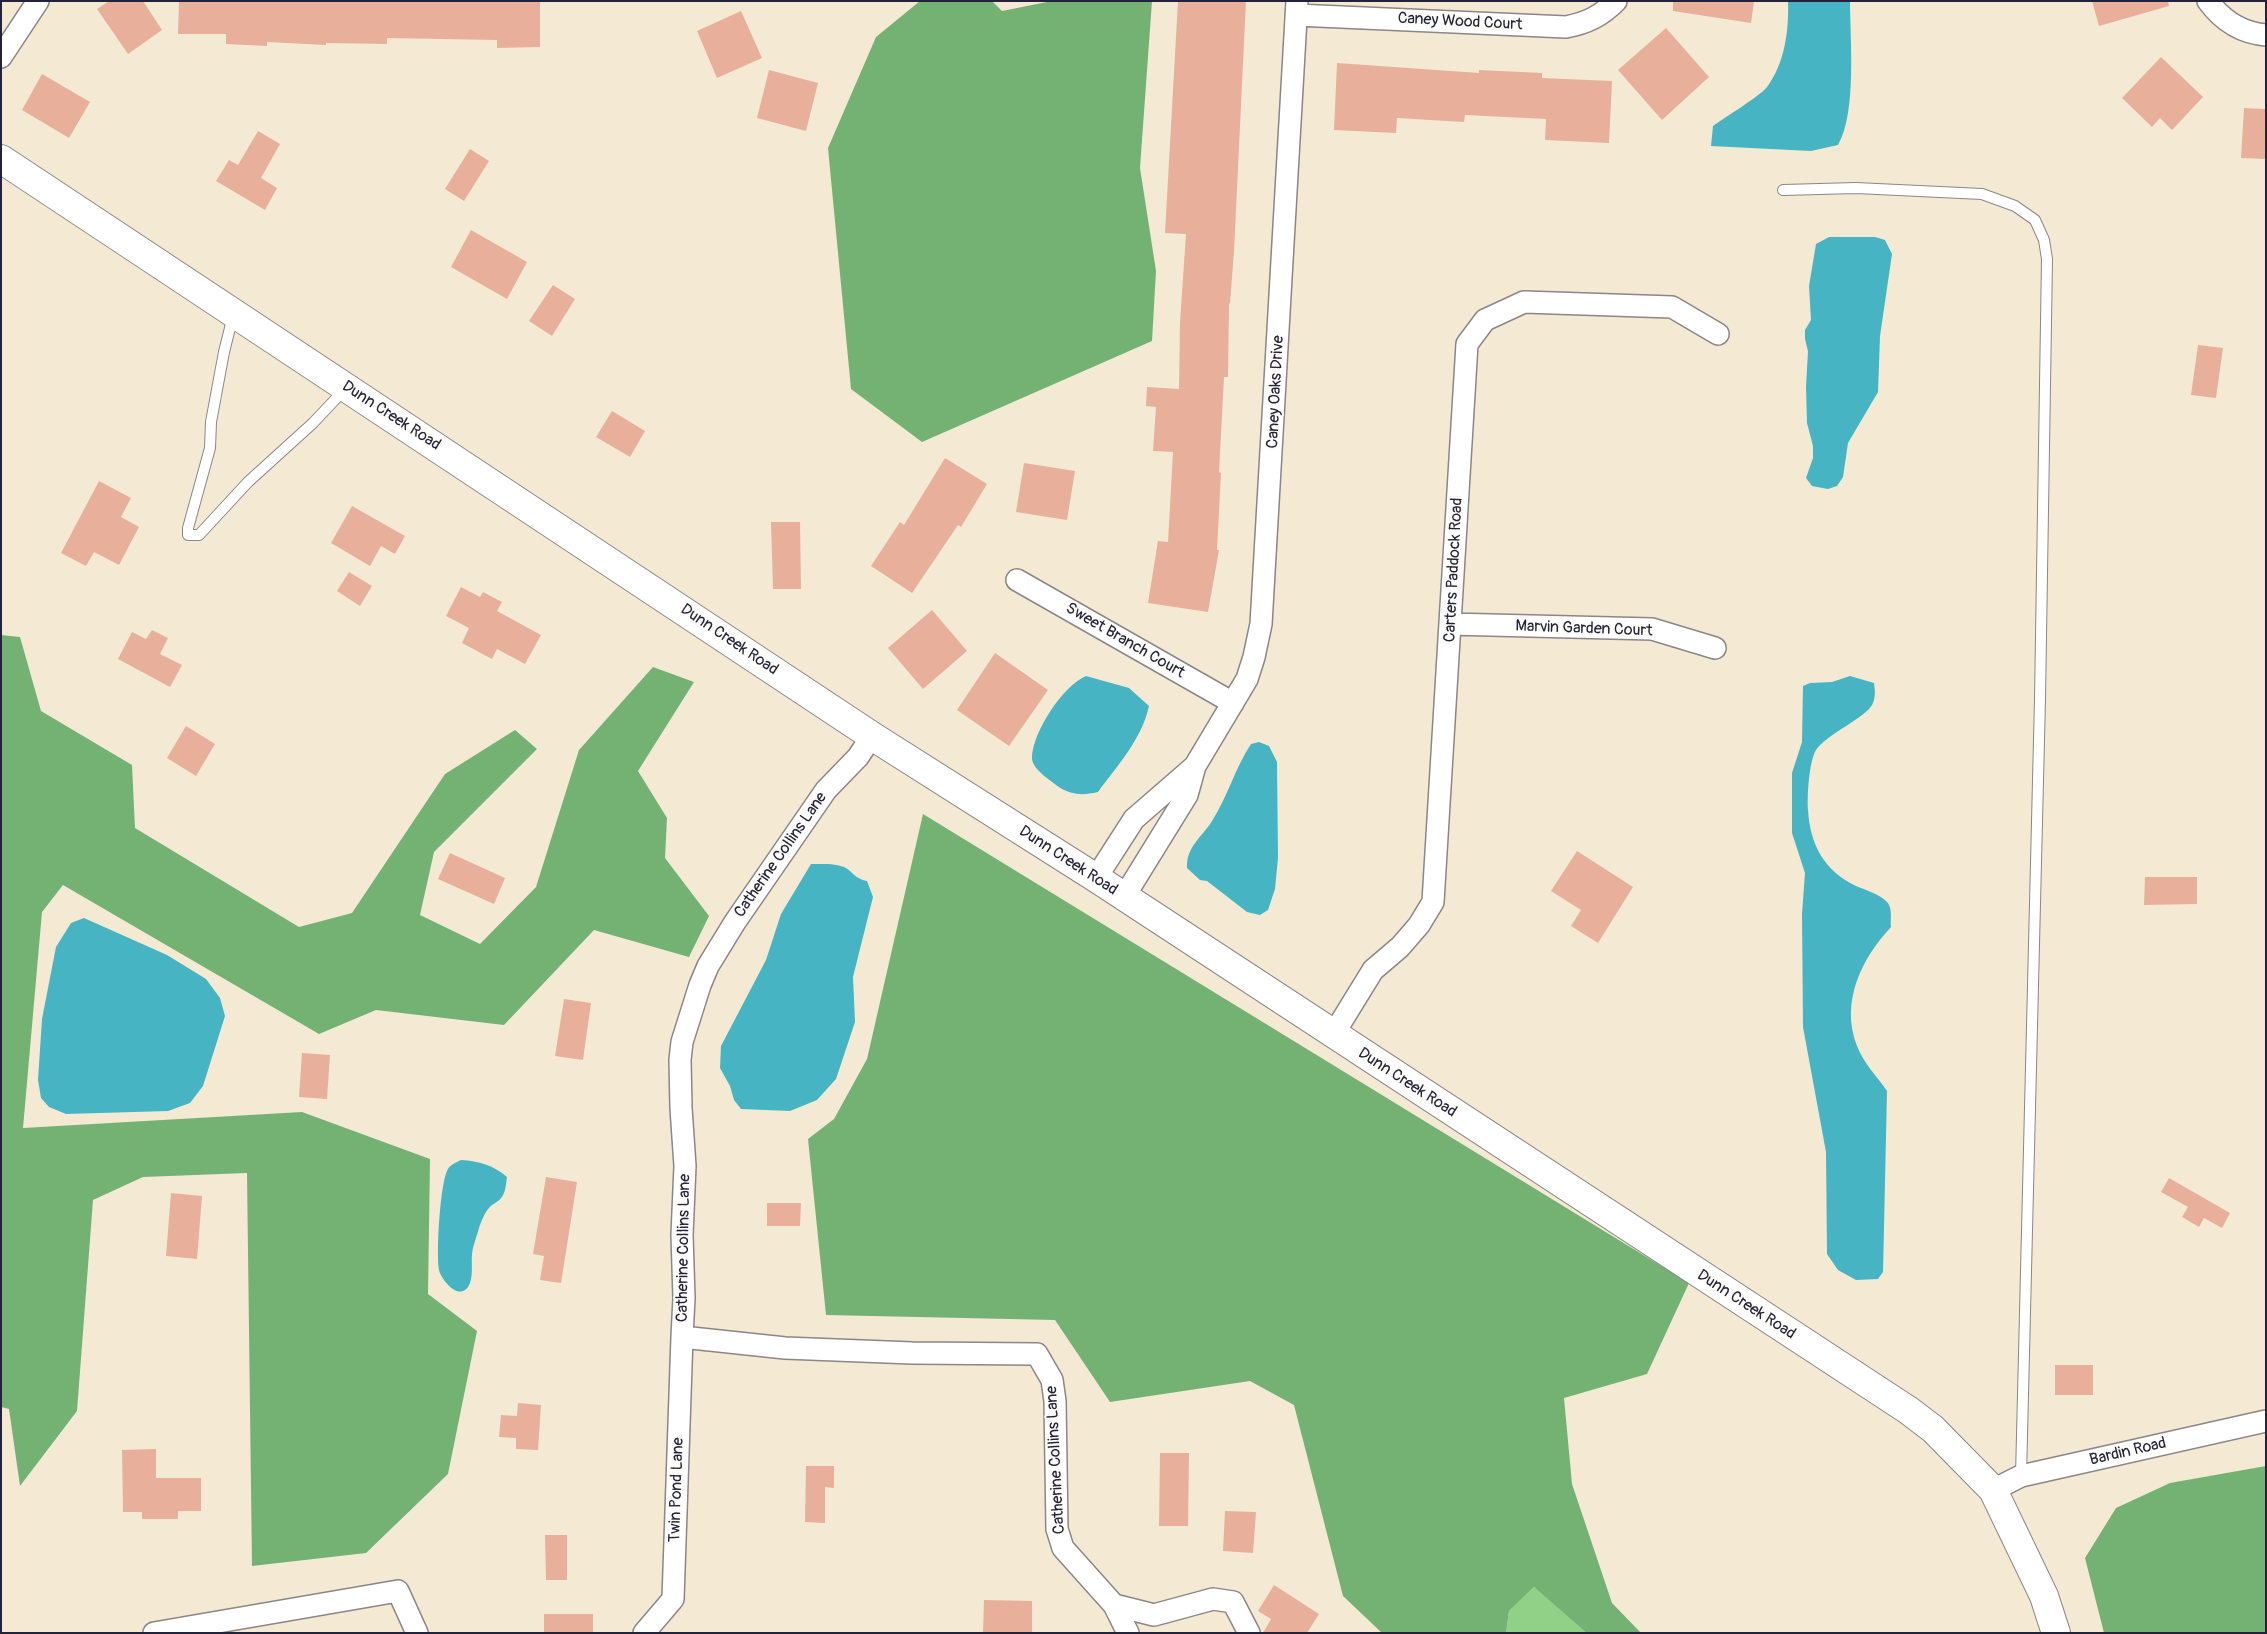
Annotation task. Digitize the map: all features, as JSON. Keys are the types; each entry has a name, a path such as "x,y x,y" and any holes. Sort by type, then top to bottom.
{"street":[{"path":"1,57 38,1"},
{"name":"Caney Wood Court","path":"1297,8 1566,27 1585,24 1604,14 1616,1"},
{"name":"Caney Oaks Drive","path":"1124,897 1187,795 1195,766 1247,679 1262,624 1297,8"},
{"path":"2213,8 2235,27 2266,35"},
{"name":"Dunn Creek Road","path":"1,159 348,387 872,736 1096,878 1908,1410 1932,1429 1994,1490 2044,1596 2056,1633"},
{"name":"Carters Paddock Road","path":"1333,1035 1374,970 1400,947 1419,925 1433,902 1467,344 1485,320 1524,302 1672,307 1718,334"},
{"name":"Sweet Branch Court","path":"1017,580 1232,703"},
{"name":"Marvin Garden Court","path":"1450,624 1652,629 1715,648"},
{"name":"Catherine Collins Lane","path":"872,736 858,757 826,790 735,922 708,966 697,994 682,1042 680,1060 680,1108 685,1166 682,1235 684,1298 682,1337 794,1349 912,1354 1037,1354 1052,1380 1055,1401 1057,1529 1063,1548 1114,1605 1128,1633"},
{"name":"Caney Oaks Drive","path":"1096,878 1134,819 1195,766"},
{"name":"Twin Pond Lane","path":"644,1633 674,1599 682,1337"},
{"name":"Bardin Road","path":"1994,1490 2021,1476 2266,1421"},
{"path":"154,1633 398,1592 417,1633"},
{"path":"1114,1605 1154,1615 1213,1598 1233,1602 1249,1633"}],"lane":[{"path":"1783,190 1856,188 1982,194 2015,206 2035,220 2044,240 2047,259 2040,699 2021,1476"},
{"path":"234,312 224,352 211,422 210,448 188,528 188,535 199,535 248,482 313,423 348,387"}],"green space":[{"path":"920,1 992,1 1002,11 1052,1 1152,1 1140,168 1156,271 1152,341 922,442 851,389 828,148 876,37"},
{"path":"1,635 20,637 41,711 132,765 135,828 299,927 352,913 445,774 515,730 537,749 434,852 420,915 480,944 536,887 579,750 653,667 694,682 638,771 667,818 665,858 709,916 689,957 594,930 504,1025 376,1010 319,1034 63,885 42,912 23,1128 302,1112 430,1159 428,1294 477,1331 448,1474 366,1553 252,1566 247,1173 143,1177 93,1200 77,1411 20,1486 9,1409 1,1407"},
{"path":"923,814 1689,1283 1647,1374 1564,1398 1572,1484 1612,1603 1641,1633 1587,1633 1534,1587 1509,1611 1506,1633 1382,1633 1343,1596 1294,1405 1250,1381 1110,1402 1055,1320 826,1315 808,1139 834,1119 867,1059"},
{"path":"2266,1466 2266,1633 2104,1633 2085,1558 2116,1508 2170,1483"},
{"path":"1534,1587 1587,1631 1587,1633 1506,1633 1509,1611"}],"water":[{"path":"1788,1 1850,1 1850,95 1844,131 1838,145 1811,151 1711,146 1713,126 1757,96 1773,78 1785,46"},
{"path":"1829,237 1875,237 1885,240 1892,254 1880,336 1878,392 1848,443 1843,477 1837,486 1828,489 1812,486 1806,478 1813,458 1813,446 1807,423 1808,351 1805,330 1811,320 1809,286 1816,244"},
{"path":"1086,676 1129,688 1149,706 1146,718 1135,741 1098,792 1081,794 1068,792 1050,781 1035,767 1032,756 1038,734 1051,710 1068,689"},
{"path":"1850,676 1874,683 1875,694 1873,702 1868,710 1828,738 1816,750 1810,770 1808,804 1812,834 1827,864 1845,880 1884,899 1891,911 1891,927 1880,940 1863,967 1856,982 1852,998 1852,1030 1857,1046 1867,1064 1887,1091 1883,1272 1878,1279 1856,1280 1838,1270 1827,1254 1826,1152 1803,1027 1802,914 1805,873 1792,833 1792,773 1802,742 1803,686 1810,683 1832,682"},
{"path":"1259,742 1269,746 1277,762 1278,858 1275,889 1268,910 1260,915 1247,912 1207,881 1200,880 1187,868 1187,861 1192,848 1218,811 1245,753 1251,744"},
{"path":"811,864 832,864 844,867 859,878 867,881 873,897 853,977 855,1022 836,1079 817,1100 790,1111 741,1109 734,1100 730,1086 720,1068 721,1046 766,960 781,914"},
{"path":"84,918 167,955 206,979 220,998 225,1016 203,1086 190,1103 168,1111 66,1114 49,1107 41,1098 38,1080 42,1019 56,947 71,923"},
{"path":"461,1160 485,1164 507,1177 502,1197 489,1208 482,1220 473,1251 470,1283 464,1291 460,1292 450,1287 440,1274 438,1249 439,1220 447,1171 452,1164"}],"building":[{"path":"109,1 143,1 162,30 128,54 97,9"},
{"path":"179,1 540,1 540,47 497,48 497,40 387,38 387,44 326,43 326,45 267,42 267,46 226,44 226,34 178,34"},
{"path":"1178,1 1246,1 1234,251 1229,303 1228,377 1224,377 1219,472 1221,473 1217,550 1219,550 1208,612 1148,603 1158,541 1168,542 1173,452 1153,451 1156,407 1146,406 1147,387 1179,389 1180,322 1186,234 1165,233"},
{"path":"1673,1 1754,1 1751,23 1673,11"},
{"path":"2092,1 2168,1 2169,6 2099,26"},
{"path":"741,11 762,58 717,78 697,31"},
{"path":"1666,28 1709,77 1662,120 1618,70"},
{"path":"2161,57 2203,97 2172,130 2160,118 2152,127 2122,98"},
{"path":"1337,63 1479,73 1479,70 1542,73 1542,78 1612,81 1609,143 1545,140 1546,119 1465,115 1464,122 1397,118 1396,133 1334,130"},
{"path":"769,70 818,83 806,131 757,118"},
{"path":"42,74 90,102 69,138 22,110"},
{"path":"2244,108 2266,109 2266,159 2241,158"},
{"path":"258,131 280,144 261,178 277,188 265,210 216,181 229,160 238,165"},
{"path":"470,149 489,161 464,201 445,189"},
{"path":"471,230 527,262 507,299 451,267"},
{"path":"553,285 575,299 552,336 529,321"},
{"path":"2198,345 2223,348 2216,398 2191,395"},
{"path":"612,411 645,431 630,457 596,437"},
{"path":"945,458 987,484 961,527 958,525 912,593 871,566 900,522 904,525"},
{"path":"1024,463 1075,471 1067,520 1016,512"},
{"path":"99,481 131,498 121,517 139,527 119,565 94,552 86,566 61,553"},
{"path":"352,506 405,536 395,554 381,546 370,566 331,543"},
{"path":"771,522 800,522 801,589 773,589"},
{"path":"349,572 372,586 360,606 337,591"},
{"path":"461,587 480,597 483,592 502,602 497,611 541,635 525,664 497,649 492,659 462,643 469,628 446,616"},
{"path":"932,610 967,651 923,689 888,648"},
{"path":"152,630 168,638 160,654 182,665 170,687 118,659 132,632 146,639"},
{"path":"995,653 1048,690 1009,746 957,710"},
{"path":"186,726 215,744 196,776 167,758"},
{"path":"1577,851 1633,887 1598,943 1571,926 1581,910 1551,891"},
{"path":"450,853 505,878 494,904 438,879"},
{"path":"2145,877 2197,877 2197,904 2144,905"},
{"path":"564,999 591,1003 583,1060 555,1056"},
{"path":"302,1053 330,1055 327,1099 299,1097"},
{"path":"546,1177 577,1182 561,1283 540,1280 544,1256 533,1254"},
{"path":"2169,1178 2230,1213 2222,1228 2204,1218 2199,1227 2182,1217 2188,1207 2161,1192"},
{"path":"171,1193 202,1196 197,1259 166,1256"},
{"path":"767,1203 801,1203 800,1226 767,1226"},
{"path":"2055,1365 2093,1365 2093,1395 2055,1395"},
{"path":"518,1403 541,1405 538,1450 516,1449 516,1438 499,1437 501,1415 517,1416"},
{"path":"156,1449 156,1478 201,1478 201,1511 178,1511 178,1519 142,1519 142,1512 123,1512 122,1450"},
{"path":"1160,1453 1189,1453 1188,1526 1159,1526"},
{"path":"806,1466 834,1466 834,1488 825,1487 825,1523 805,1522"},
{"path":"1225,1511 1256,1512 1253,1553 1223,1551"},
{"path":"545,1535 567,1535 567,1580 546,1580"},
{"path":"1274,1585 1319,1614 1307,1633 1263,1633 1271,1619 1258,1611"},
{"path":"984,1600 1032,1601 1032,1633 983,1633"},
{"path":"544,1614 593,1614 593,1633 544,1633"}]}
